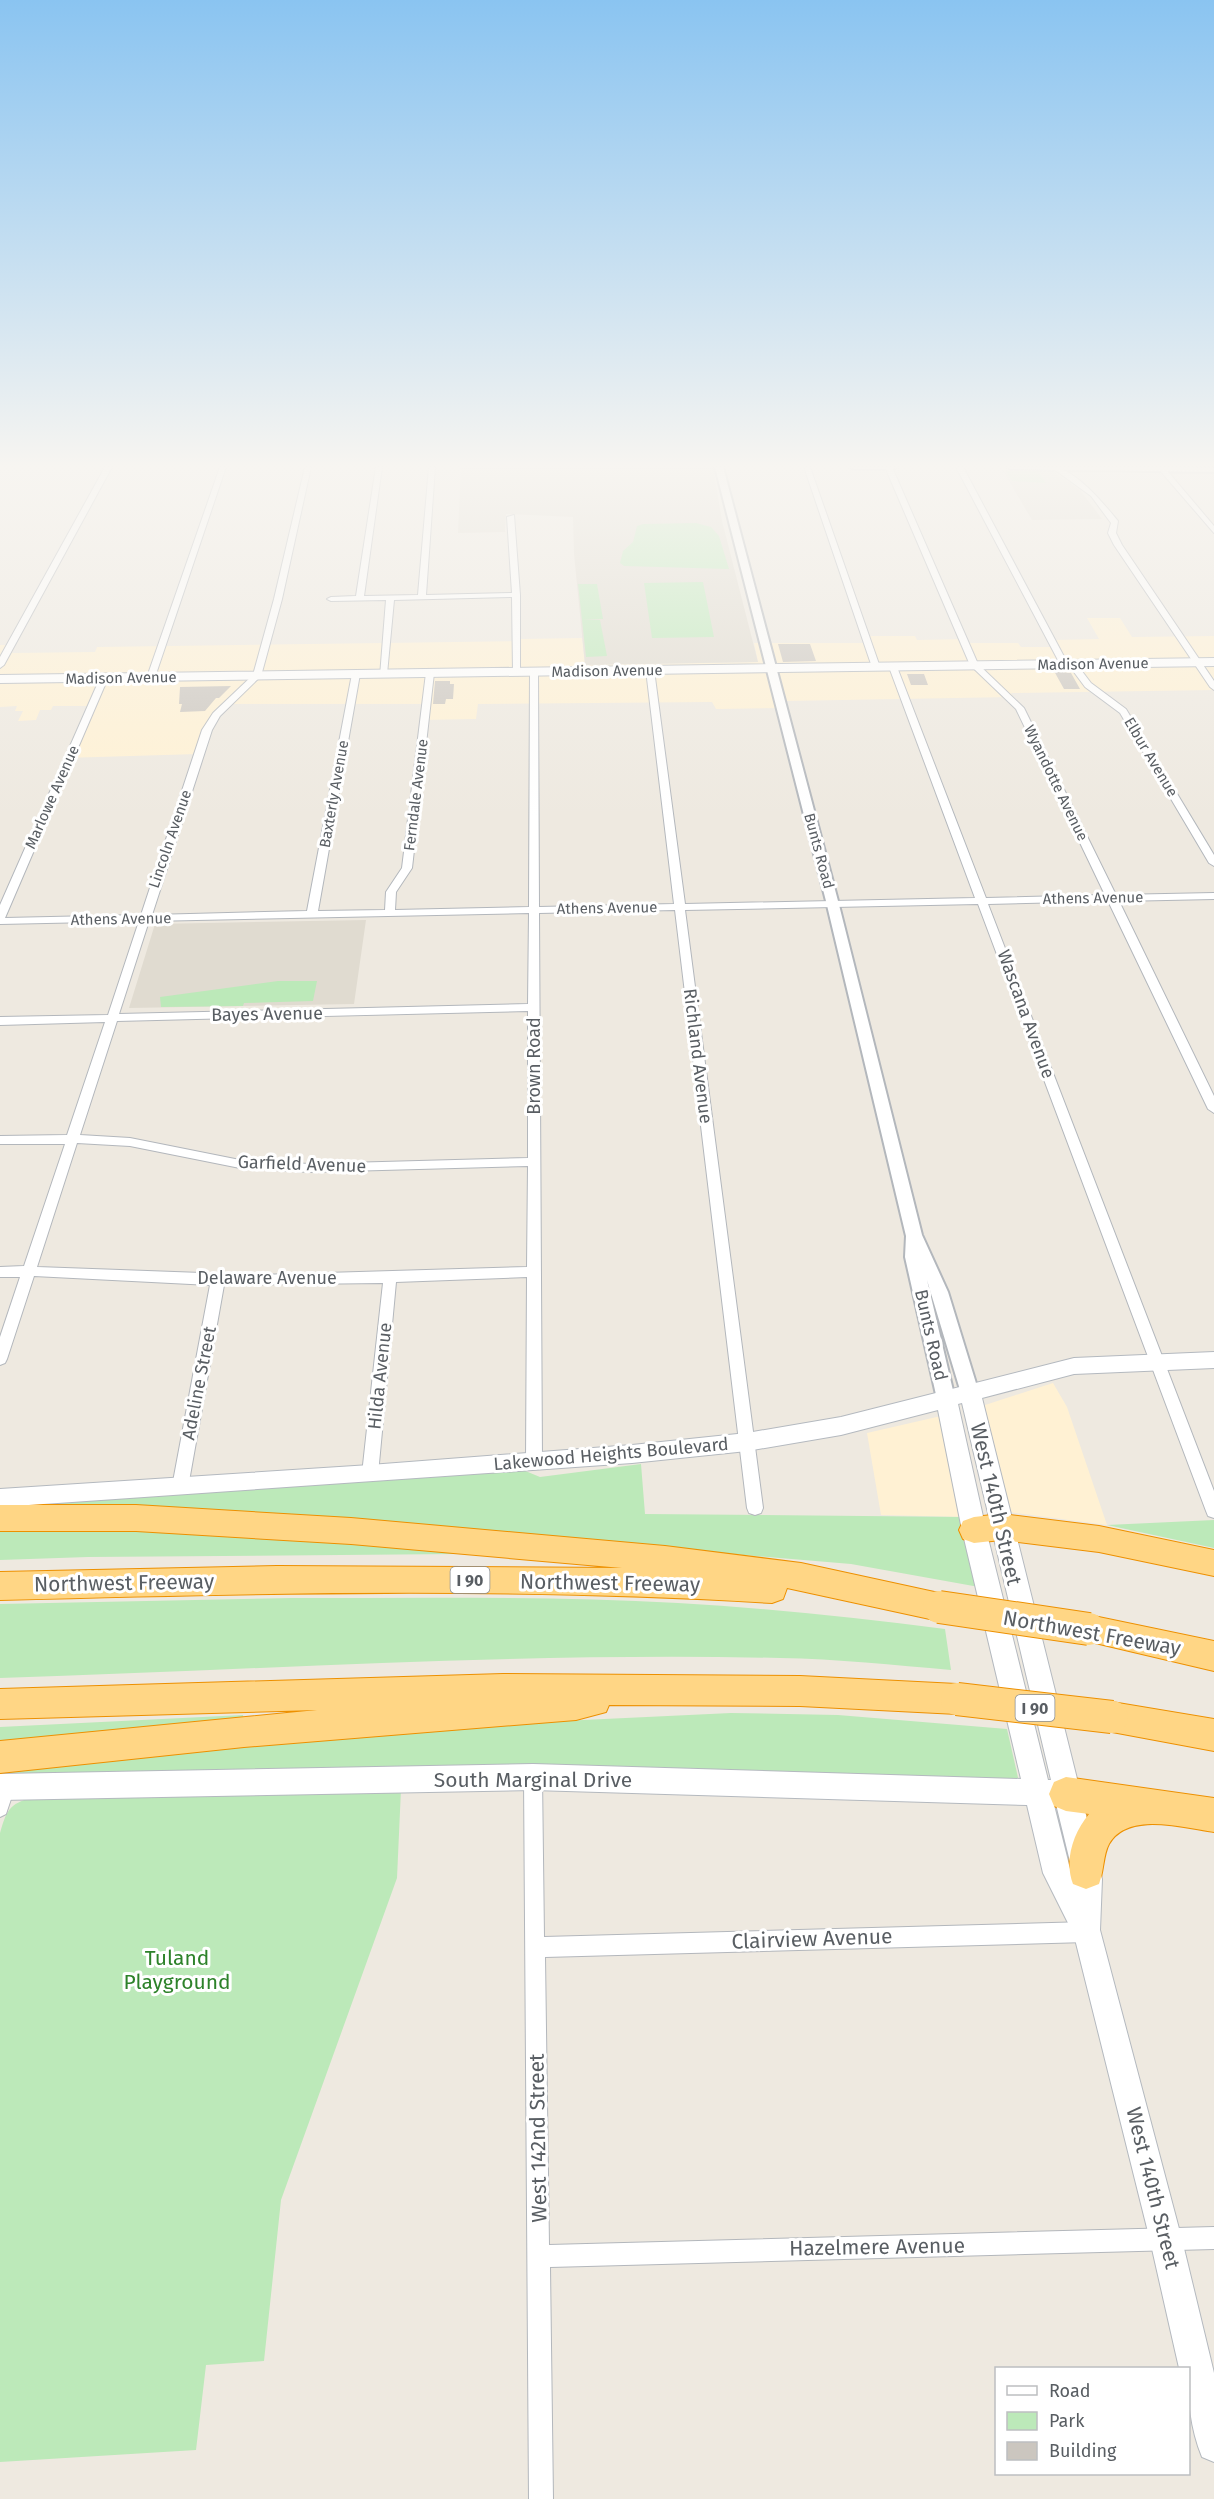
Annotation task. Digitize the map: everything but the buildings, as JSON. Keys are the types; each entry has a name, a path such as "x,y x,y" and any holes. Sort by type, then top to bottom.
{"highway":[{"path":"0,1518 136,1518 327,1529 665,1559 801,1576 939,1607"},
{"path":"987,1529 1099,1539 1214,1563"},
{"name":"Northwest Freeway","path":"0,1586 277,1579 652,1582 767,1588 939,1607 1089,1629 1214,1656"},
{"name":"I 90","path":"0,1704 503,1689 800,1691 957,1699 1112,1717 1214,1734"},
{"path":"2,1785 244,1731 576,1706 643,1689"},
{"path":"1053,1793 1214,1815"},
{"path":"1086,1871 1088,1851 1097,1830 1106,1820 1120,1813 1154,1806"}],"main road":[{"name":"Madison Avenue","path":"0,679 1214,662"},
{"name":"Lakewood Heights Boulevard","path":"0,1498 534,1461 747,1442 841,1426 1074,1365 1214,1360"},
{"name":"West 140th Street","path":"970,1393 987,1529"},
{"name":"West 140th Street","path":"946,1399 987,1529 1053,1793 1086,1871 1087,1932"},
{"name":"South Marginal Drive","path":"2,1785 533,1777 1053,1793"},
{"name":"West 140th Street","path":"1053,1793 1057,1873 1087,1932 1166,2240 1214,2445"}],"street":[{"path":"0,665 45,584"},
{"path":"151,677 183,584"},
{"path":"257,676 281,584"},
{"path":"360,598 362,584"},
{"path":"422,597 423,584"},
{"path":"515,584 517,672"},
{"name":"Bunts Road","path":"749,584 833,904 914,1235 926,1256 934,1278 970,1393"},
{"path":"847,584 876,667"},
{"name":"Wyandotte Avenue","path":"939,584 974,665 1020,708 1214,1109"},
{"name":"Elbur Avenue","path":"1024,584 1068,664 1088,686 1124,711 1214,863"},
{"path":"1144,584 1214,687"},
{"path":"331,599 516,595"},
{"path":"383,674 390,598"},
{"name":"Wascana Avenue","path":"893,667 983,900 1155,1362 1214,1511"},
{"name":"Richland Avenue","path":"650,670 755,1508"},
{"name":"Brown Road","path":"534,672 534,1461"},
{"name":"Ferndale Avenue","path":"390,913 391,892 407,868 430,673"},
{"name":"Baxterly Avenue","path":"312,915 356,674"},
{"name":"Lincoln Avenue","path":"0,1359 143,918 207,730 216,715 257,676"},
{"name":"Marlowe Avenue","path":"0,919 104,678"},
{"name":"Athens Avenue","path":"0,919 312,915 1214,896"},
{"name":"Bayes Avenue","path":"0,1021 534,1007"},
{"name":"Garfield Avenue","path":"0,1140 71,1138 130,1142 240,1164 309,1168 534,1162"},
{"name":"Bunts Road","path":"914,1235 913,1257 946,1399"},
{"name":"Delaware Avenue","path":"0,1272 74,1271 218,1280 390,1278 534,1272"},
{"name":"Hilda Avenue","path":"370,1473 390,1278"},
{"name":"Adeline Street","path":"180,1487 218,1280"},
{"name":"West 142nd Street","path":"533,1777 537,1947 541,2499"},
{"name":"Clairview Avenue","path":"537,1947 1087,1932"},
{"name":"Hazelmere Avenue","path":"540,2256 1214,2238"}],"shaded area":[{"path":"577,584 738,584 758,662 585,665"},
{"path":"1087,618 1120,618 1132,637 1214,636 1214,690 1011,693 1013,697 784,701 785,708 716,709 712,702 478,704 476,719 421,720 423,704 231,704 218,716 198,754 64,758 87,706 53,706 51,710 40,710 36,720 18,721 23,711 15,711 17,706 0,707 0,645 15,645 12,653 95,652 97,647 520,641 520,639 582,638 585,665 758,662 754,643 869,643 867,636 915,636 917,640 965,639 967,643 1018,643 1021,647 1056,647 1053,640 1099,639"},
{"path":"366,920 354,1004 129,1008 155,924"},
{"path":"1053,1383 1067,1407 1107,1525 1008,1512 979,1407"},
{"path":"941,1416 965,1517 881,1515 867,1433"}],"green space":[{"path":"578,584 597,584 603,619 582,620"},
{"path":"644,584 703,584 714,637 652,638"},
{"path":"582,620 600,620 607,656 586,657"},
{"path":"278,981 317,981 313,1001 244,1003 243,1006 161,1007 160,997"},
{"path":"641,1464 645,1514 965,1517 979,1587 851,1564 646,1547 32,1505 523,1470 540,1477"},
{"path":"1214,1520 1214,1548 1107,1525"},
{"path":"0,1524 87,1525 458,1550 457,1554 88,1557 0,1560"},
{"path":"292,1598 582,1599 678,1603 845,1617 945,1629 951,1670 801,1659 585,1657 0,1678 0,1604"},
{"path":"731,1713 838,1715 1007,1729 1019,1782 0,1778 0,1767 541,1722"},
{"path":"243,1715 244,1724 0,1748 0,1727"},
{"name":"Tuland Playground","path":"401,1789 397,1878 281,2200 264,2361 206,2365 196,2450 0,2462 0,1833 4,1819 13,1806 32,1798"}]}
